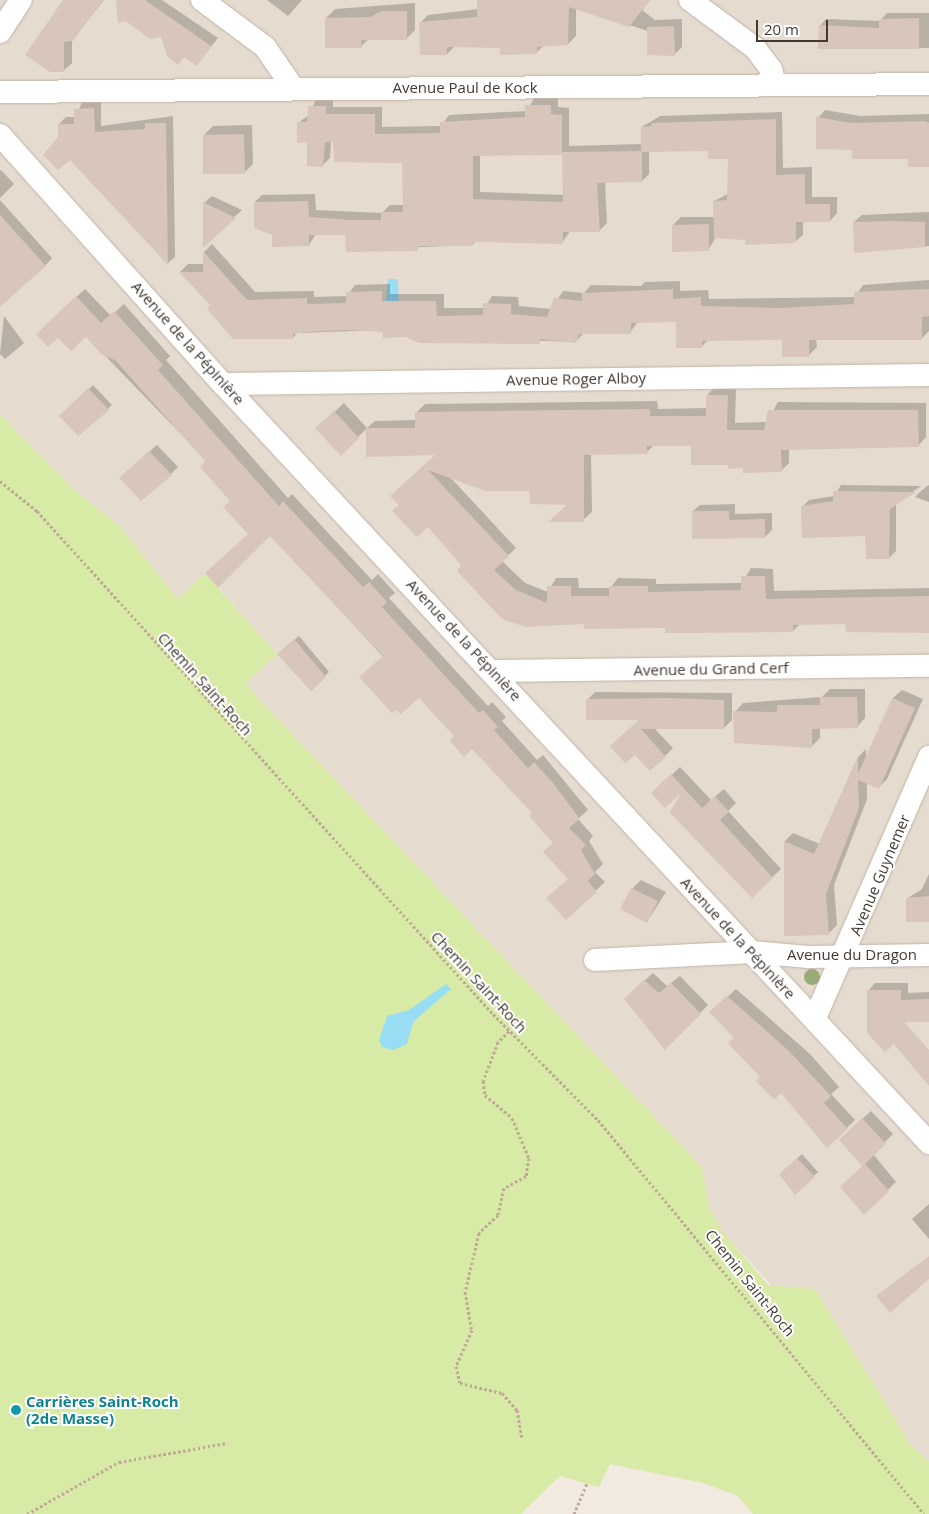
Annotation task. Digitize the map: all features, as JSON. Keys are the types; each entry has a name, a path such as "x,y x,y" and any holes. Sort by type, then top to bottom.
{"street":[{"path":"0,32 21,0"},
{"path":"202,0 265,47 294,89"},
{"path":"690,0 755,48 771,68 774,85"},
{"name":"Avenue Paul de Kock","path":"0,92 929,84"},
{"name":"Avenue de la Pépinière","path":"0,135 223,384 493,671 929,1143"},
{"name":"Avenue Roger Alboy","path":"223,384 929,375"},
{"name":"Avenue du Grand Cerf","path":"493,671 929,666"},
{"name":"Avenue Guynemer","path":"815,1018 845,957 929,758"},
{"name":"Avenue du Dragon","path":"595,960 752,952 845,957 929,955"}],"path":[{"name":"Chemin Saint-Roch","path":"0,481 37,511 509,1031 610,1134 924,1514"},
{"path":"509,1031 498,1042 483,1081 485,1096 512,1118 529,1158 526,1176 504,1188 498,1215 479,1233 465,1292 472,1330 456,1366 460,1383 502,1393 517,1410 522,1438"},
{"path":"27,1514 119,1462 227,1443"},
{"path":"574,1514 587,1483"}],"shaded area":[{"path":"0,0 929,0 929,1482 877,1399 228,699 277,654 206,573 177,600 0,419"}],"green space":[{"path":"0,414 73,489 119,525 178,599 205,573 277,654 246,683 258,698 702,1167 709,1206 720,1229 768,1285 815,1289 911,1445 929,1462 929,1514 753,1514 738,1496 703,1483 610,1464 599,1487 560,1476 521,1514 0,1514"}],"water":[{"path":"388,279 398,279 399,315 385,315"},
{"path":"446,984 451,989 413,1022 407,1044 394,1050 382,1047 379,1040 387,1016 409,1010"}],"building":[{"path":"63,0 103,0 73,41 64,42 64,72 50,72 25,55"},
{"path":"116,0 145,0 211,46 197,66 184,57 178,65 167,56 161,37 150,39 126,21 118,23"},
{"path":"477,0 650,0 629,27 569,7 568,45 537,47 537,54 500,55 500,48 447,47 447,55 420,55 419,22 477,17"},
{"path":"382,11 407,11 407,40 361,40 362,48 325,48 325,18 370,17"},
{"path":"919,18 919,49 818,49 819,25 879,28 879,19"},
{"path":"674,26 675,56 647,55 647,27"},
{"path":"525,105 551,105 551,114 562,115 562,152 641,151 641,127 652,126 651,123 776,119 776,175 805,174 805,204 830,204 830,222 796,222 796,243 745,245 745,240 714,238 713,201 727,200 728,159 708,159 708,151 642,152 642,182 597,183 600,232 563,232 563,244 473,242 472,246 418,246 418,251 346,252 345,235 309,235 309,246 272,247 272,235 254,228 254,202 308,201 309,217 349,220 381,220 381,212 403,212 402,163 334,162 333,142 325,142 323,167 307,166 307,142 297,143 297,122 307,122 308,106 326,106 326,114 375,114 375,134 440,133 440,122 525,117","holes":["562,155 563,202 473,199 473,156"]},
{"path":"94,108 95,132 145,129 145,123 166,123 168,265 70,160 58,170 43,155 58,137 58,124 74,124 74,109"},
{"path":"816,117 852,123 925,121 929,123 929,167 908,167 908,159 852,159 852,150 816,149"},
{"path":"244,134 245,174 203,174 203,135"},
{"path":"203,202 236,218 203,248"},
{"path":"0,215 46,266 0,307"},
{"path":"853,222 925,222 925,247 854,253"},
{"path":"709,224 709,251 672,252 672,225"},
{"path":"203,251 247,300 307,298 307,304 346,303 346,292 382,291 382,301 436,301 437,316 483,315 483,303 511,304 511,314 547,317 554,298 582,301 582,293 673,289 673,299 701,297 701,306 781,308 854,304 854,292 929,289 929,316 922,317 922,340 809,340 809,357 782,357 782,340 702,341 702,348 676,348 676,322 631,323 631,334 579,334 576,343 540,339 540,344 419,343 406,337 383,338 383,332 346,330 293,334 293,339 233,339 207,309 210,305 179,272 203,272"},
{"path":"76,296 101,323 114,311 163,365 158,370 279,506 283,501 363,587 369,582 387,602 382,607 479,713 483,710 498,727 494,730 528,768 534,762 553,783 580,819 569,828 586,845 581,850 595,874 588,881 597,892 566,920 546,898 568,879 543,852 553,843 529,816 532,813 472,749 464,757 450,741 454,736 419,698 401,714 396,710 392,713 359,677 383,656 270,536 218,588 205,573 248,534 223,507 230,501 200,467 205,461 115,360 102,355 86,337 71,351 58,338 48,347 36,334"},
{"path":"88,388 109,410 78,436 59,416"},
{"path":"706,395 728,395 727,430 764,430 768,410 918,410 919,447 781,450 782,472 743,473 743,468 728,469 728,465 691,465 691,446 647,446 647,454 584,455 584,522 548,522 567,505 530,504 529,491 485,491 428,470 509,556 494,570 516,590 547,603 547,586 571,586 571,596 609,596 609,586 648,586 648,592 741,590 741,576 765,576 766,599 929,596 929,633 846,632 845,624 793,625 793,632 693,633 665,633 665,628 584,629 584,624 526,627 502,619 457,571 461,565 428,527 417,537 392,511 399,505 390,496 435,455 366,457 366,428 415,428 415,412 650,409 650,416 706,416"},
{"path":"334,411 359,438 341,456 315,428"},
{"path":"149,451 172,475 141,501 119,478"},
{"path":"833,491 916,492 890,509 889,559 866,559 865,536 802,538 801,506 833,501"},
{"path":"692,511 729,511 729,520 765,519 765,538 692,539"},
{"path":"294,639 326,677 311,691 277,654"},
{"path":"820,697 857,697 858,728 812,729 812,748 734,743 733,711 777,712 777,705 820,705"},
{"path":"672,698 724,700 724,729 641,729 666,757 650,771 635,755 625,763 610,746 639,720 586,720 586,699"},
{"path":"892,698 915,708 879,789 858,780 859,808 826,894 829,935 784,936 784,841 814,854 858,756 858,774"},
{"path":"671,774 702,808 715,796 729,812 720,820 773,878 752,898 670,813 680,794 665,808 651,793"},
{"path":"631,888 658,901 647,923 620,909"},
{"path":"929,896 929,922 906,922 906,898"},
{"path":"644,980 659,993 671,983 701,1014 665,1050 624,999"},
{"path":"867,990 901,990 901,1000 929,999 929,1022 904,1022 929,1050 929,1086 894,1044 885,1052 867,1033"},
{"path":"727,996 789,1051 831,1096 824,1103 848,1129 827,1148 781,1093 774,1100 756,1081 760,1077 728,1043 734,1038 709,1012"},
{"path":"862,1118 886,1144 865,1164 889,1191 864,1215 840,1187 862,1166 839,1140"},
{"path":"797,1158 815,1177 795,1195 779,1174"},
{"path":"929,1256 929,1279 890,1313 876,1296"}],"place":[{"name":"Carrières Saint-Roch (2de Masse)","path":"16,1410"}]}
